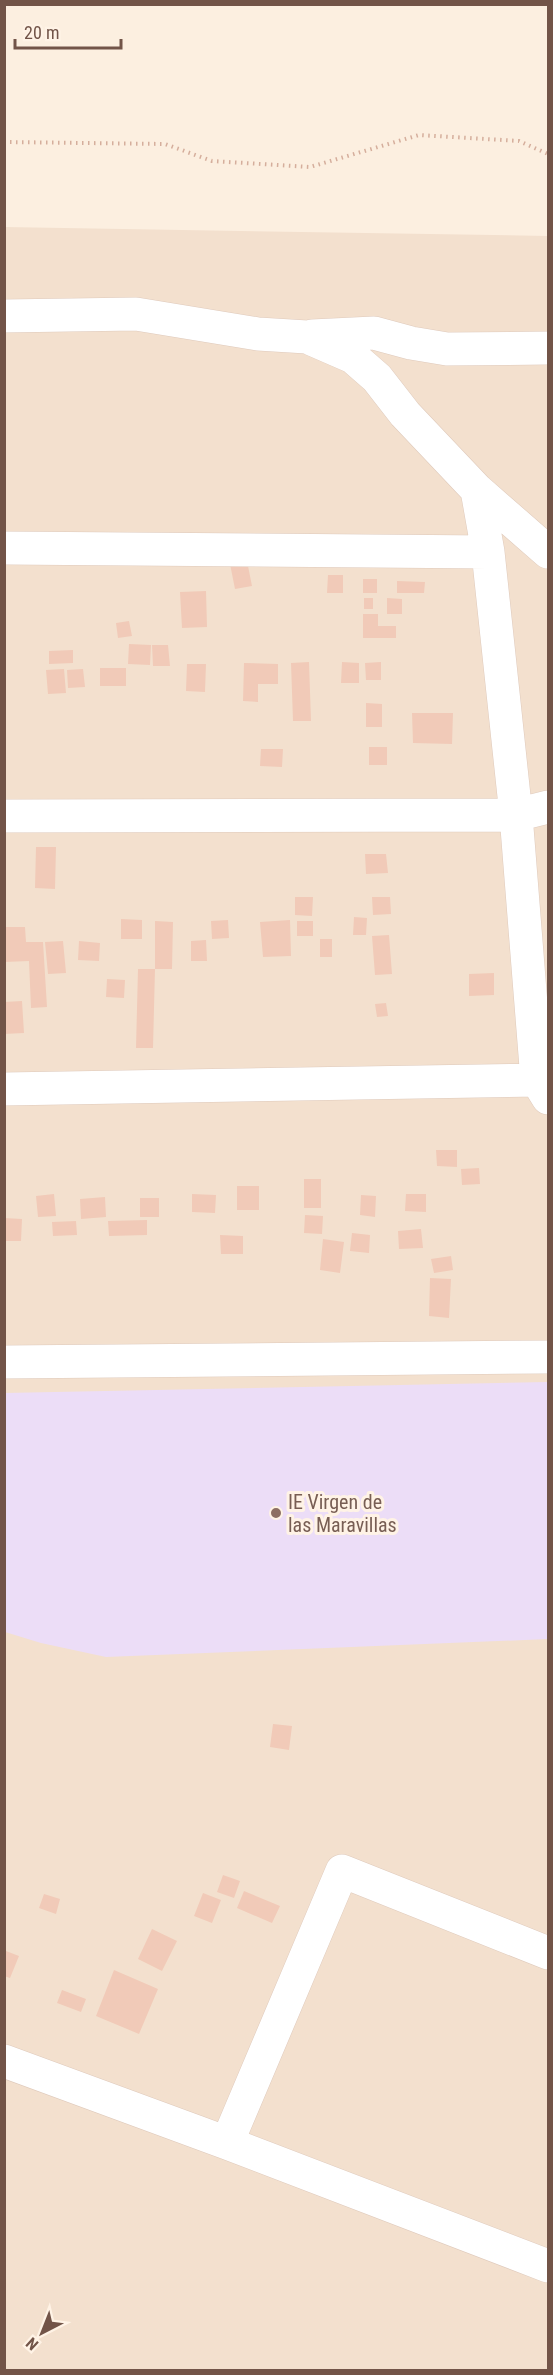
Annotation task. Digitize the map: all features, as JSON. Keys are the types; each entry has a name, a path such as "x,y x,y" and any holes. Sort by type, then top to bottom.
{"street":[{"path":"4,316 136,314 258,334 307,336 374,333 411,343 447,349 549,348"},
{"path":"307,336 353,357 377,378 405,414 477,490 549,552"},
{"path":"4,1089 543,1089 488,552 477,490"},
{"path":"4,548 488,552"},
{"path":"4,816 516,815 549,807"},
{"path":"4,1362 549,1357"},
{"path":"227,2142 342,1871 549,1953"},
{"path":"4,2061 227,2142 549,2266"}],"path":[{"path":"4,142 165,144 212,161 310,166 419,135 519,141 549,154"}],"shaded area":[{"path":"5,227 548,236 548,2370 5,2370"},
{"name":"IE Virgen de las Maravillas","path":"548,1382 548,1639 106,1657 41,1643 5,1632 5,1393"}],"building":[{"path":"247,561 252,586 235,589 230,564"},
{"path":"328,575 343,575 343,593 327,593"},
{"path":"363,579 377,579 377,593 363,593"},
{"path":"397,581 425,582 424,593 397,593"},
{"path":"206,591 207,627 182,628 180,592"},
{"path":"364,598 373,598 373,609 364,609"},
{"path":"387,598 402,599 402,614 387,614"},
{"path":"363,614 378,614 378,626 396,626 396,638 363,638"},
{"path":"129,621 132,636 118,638 116,623"},
{"path":"129,644 151,645 150,665 128,664"},
{"path":"152,645 168,645 170,666 153,666"},
{"path":"73,650 73,663 49,664 49,651"},
{"path":"309,662 311,721 293,721 291,663"},
{"path":"342,662 359,663 359,683 341,683"},
{"path":"381,662 381,680 366,680 365,663"},
{"path":"244,663 278,664 278,684 258,684 258,702 243,701"},
{"path":"187,664 206,664 205,692 186,691"},
{"path":"100,668 126,668 126,686 100,686"},
{"path":"64,669 66,693 48,694 46,670"},
{"path":"83,669 85,687 68,688 67,670"},
{"path":"366,703 382,704 382,727 366,727"},
{"path":"412,713 453,713 452,744 413,743"},
{"path":"369,747 387,747 387,765 369,765"},
{"path":"261,749 283,749 282,767 260,766"},
{"path":"36,847 56,847 55,889 35,888"},
{"path":"365,854 386,854 388,873 366,874"},
{"path":"295,897 313,897 312,916 295,915"},
{"path":"372,897 390,897 391,914 373,915"},
{"path":"354,917 367,918 366,935 353,935"},
{"path":"121,919 142,920 142,939 121,939"},
{"path":"228,920 229,938 212,939 211,921"},
{"path":"290,920 291,956 263,957 260,922"},
{"path":"155,921 173,922 172,969 155,969"},
{"path":"297,921 313,921 313,936 297,936"},
{"path":"4,927 25,927 26,942 43,942 47,1007 31,1008 29,961 4,962"},
{"path":"389,935 392,974 375,975 372,936"},
{"path":"320,939 332,939 332,957 320,957"},
{"path":"206,940 207,961 191,961 191,941"},
{"path":"63,941 66,973 48,974 45,942"},
{"path":"79,941 100,943 99,961 78,960"},
{"path":"138,969 155,969 153,1048 136,1048"},
{"path":"494,973 494,995 469,996 469,974"},
{"path":"107,979 125,980 124,998 106,997"},
{"path":"22,1001 24,1033 4,1034 4,1002"},
{"path":"386,1003 388,1016 377,1017 375,1004"},
{"path":"436,1150 457,1150 457,1167 437,1166"},
{"path":"479,1168 480,1184 462,1185 461,1169"},
{"path":"304,1179 321,1179 321,1208 304,1208"},
{"path":"237,1186 259,1186 259,1210 237,1210"},
{"path":"54,1194 56,1216 38,1217 36,1196"},
{"path":"192,1194 216,1195 215,1213 192,1212"},
{"path":"406,1194 426,1194 426,1212 405,1211"},
{"path":"361,1195 376,1196 375,1217 360,1215"},
{"path":"105,1197 106,1217 81,1219 80,1199"},
{"path":"140,1198 159,1198 159,1217 140,1217"},
{"path":"305,1215 323,1216 322,1234 304,1233"},
{"path":"4,1218 22,1219 21,1241 4,1241"},
{"path":"147,1220 147,1235 109,1236 108,1221"},
{"path":"76,1221 77,1235 53,1236 52,1222"},
{"path":"421,1229 423,1248 399,1249 398,1231"},
{"path":"352,1233 370,1235 369,1253 350,1251"},
{"path":"220,1235 243,1236 243,1254 221,1254"},
{"path":"323,1239 344,1242 340,1273 320,1270"},
{"path":"451,1256 453,1270 434,1273 431,1259"},
{"path":"430,1278 451,1279 449,1318 429,1316"},
{"path":"273,1724 292,1726 289,1750 270,1747"},
{"path":"223,1875 240,1881 234,1898 217,1892"},
{"path":"244,1891 280,1906 272,1923 237,1908"},
{"path":"203,1893 221,1900 212,1923 194,1916"},
{"path":"44,1894 60,1899 56,1914 39,1908"},
{"path":"152,1929 177,1941 162,1971 138,1959"},
{"path":"6,1951 19,1956 10,1978 4,1976"},
{"path":"114,1970 158,1989 139,2034 96,2016"},
{"path":"62,1990 86,1999 81,2012 57,2003"}],"place":[{"name":"IE Virgen de las Maravillas","path":"276,1513"}]}
